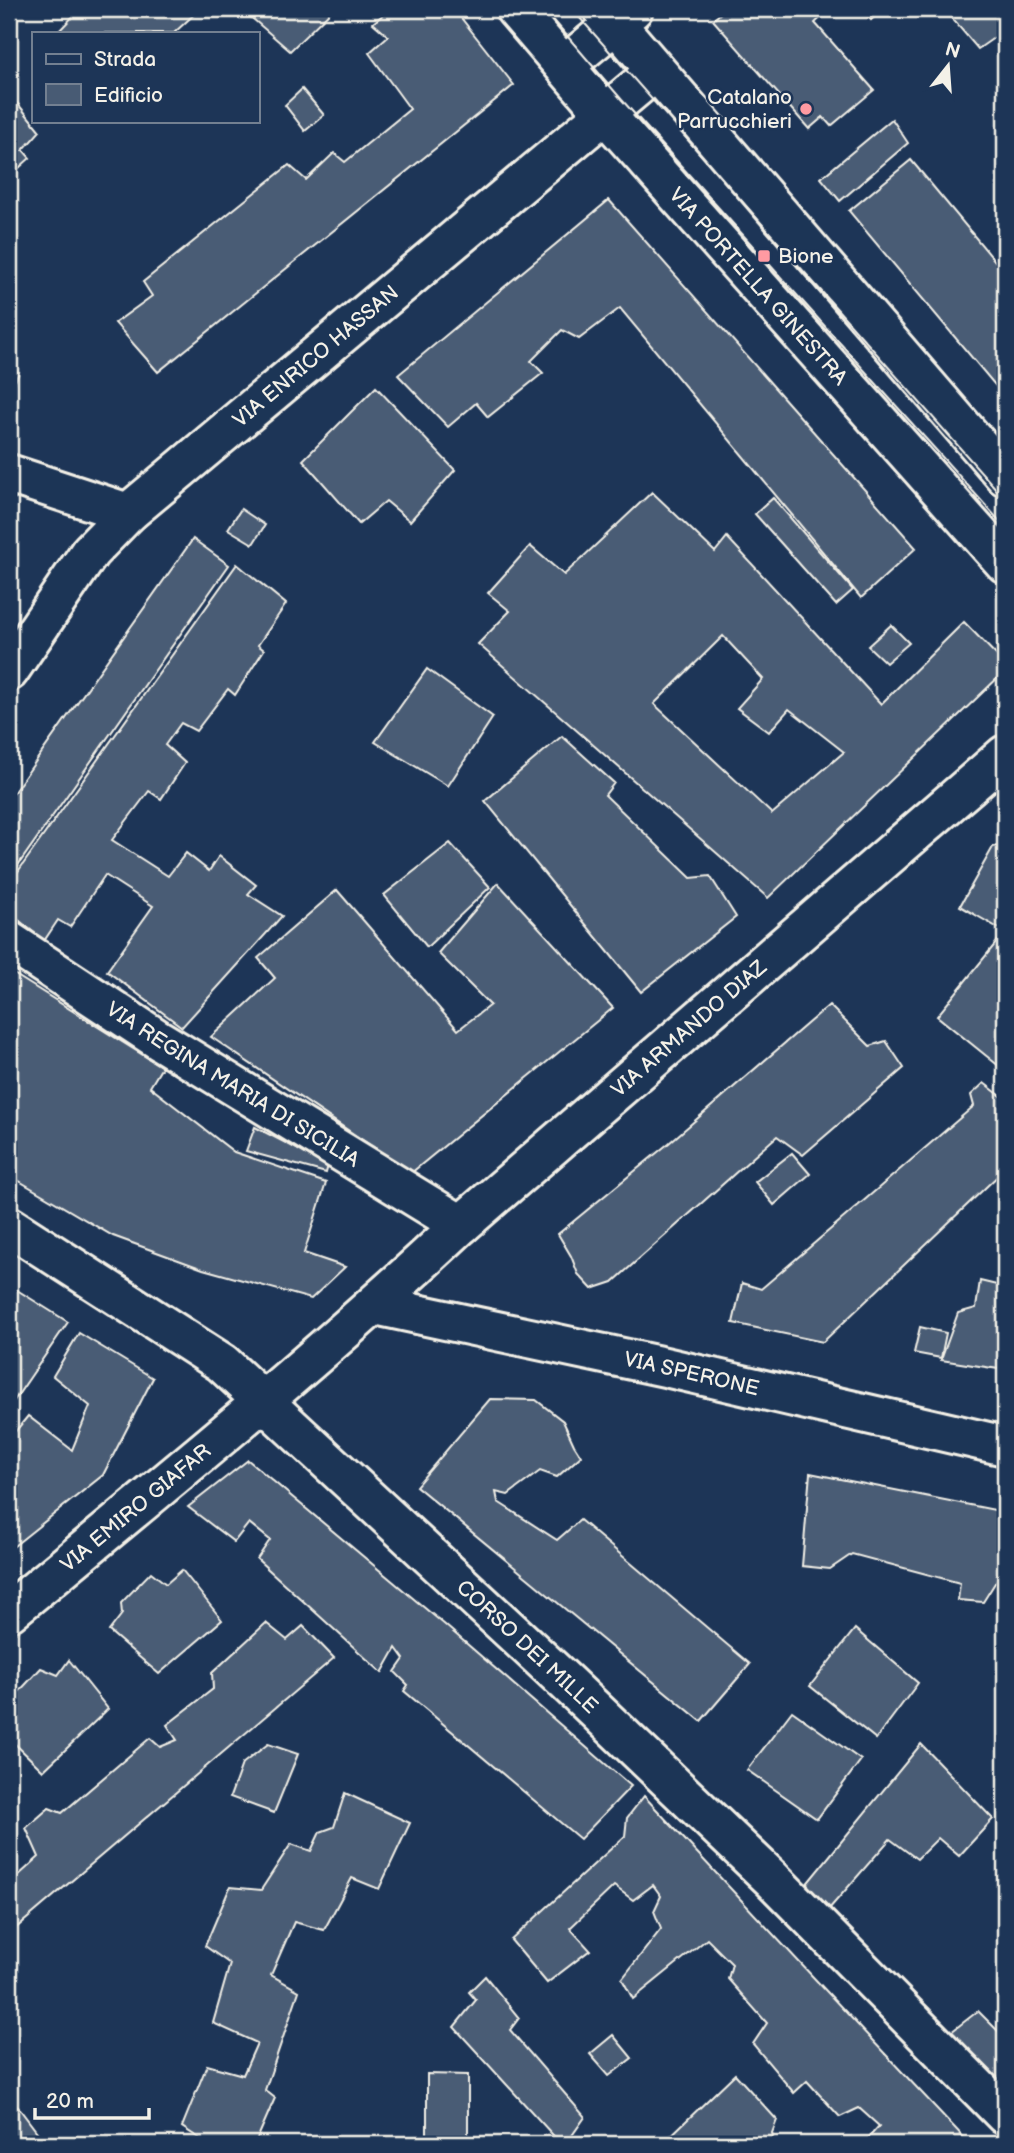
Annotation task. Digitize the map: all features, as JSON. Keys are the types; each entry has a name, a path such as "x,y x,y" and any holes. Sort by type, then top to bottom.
{"street":[{"name":"VIA PORTELLA GINESTRA","path":"515,9 1005,564"},
{"path":"564,66 617,13 656,71 1005,476"},
{"name":"VIA ENRICO HASSAN","path":"9,671 90,552 128,513 656,71"},
{"path":"9,474 128,513"},
{"name":"VIA ARMANDO DIAZ","path":"375,1305 461,1225 1005,755"},
{"name":"VIA REGINA MARIA DI SICILIA","path":"9,941 159,1040 461,1225"},
{"name":"CORSO DEI MILLE","path":"9,1226 222,1363 606,1720 771,1878 1005,2115"},
{"name":"VIA EMIRO GIAFAR","path":"9,1612 264,1403 375,1305"},
{"name":"VIA SPERONE","path":"375,1305 665,1367 1005,1446"}],"building":[{"path":"80,9 200,9 175,32 58,32"},
{"path":"251,9 333,9 290,51 246,13"},
{"path":"390,9 454,9 514,85 158,372 115,323 152,296 143,282 289,165 306,180 334,153 345,162 410,109 369,53 388,36 373,23"},
{"path":"725,9 830,9 815,23 874,90 831,126 823,117 809,129 713,20"},
{"path":"861,9 883,9 871,20"},
{"path":"944,9 1005,9 1005,44 998,35 978,49"},
{"path":"302,89 324,115 305,131 285,105"},
{"path":"9,93 40,131 23,150 30,158 9,177"},
{"path":"892,119 908,143 840,201 821,178"},
{"path":"911,160 1005,273 1005,397 849,211"},
{"path":"609,200 916,548 861,598 620,308 579,339 562,330 531,361 543,373 488,417 476,403 448,427 398,375"},
{"path":"9,368 19,372 9,396"},
{"path":"376,387 455,470 410,521 386,501 359,524 303,460"},
{"path":"652,492 715,552 727,537 881,704 964,622 1005,664 1005,671 768,898 478,644 510,611 488,593 530,546 564,575","holes":["723,636 763,679 737,708 769,732 789,709 844,752 772,814 654,704"]},
{"path":"773,498 853,590 836,605 755,514"},
{"path":"241,509 265,525 253,544 228,529"},
{"path":"193,539 229,565 9,878 9,799"},
{"path":"237,564 286,604 258,645 264,650 235,695 228,689 196,731 181,723 165,745 185,763 161,799 149,791 112,840 168,876 186,853 209,871 219,856 256,885 248,894 282,916 182,1027 107,971 153,906 105,875 70,927 58,920 44,941 9,912 9,884"},
{"path":"891,625 909,643 886,663 868,646"},
{"path":"427,669 493,717 448,786 375,742"},
{"path":"562,736 614,783 605,795 691,878 710,876 736,917 641,992 485,801"},
{"path":"450,843 490,887 427,947 384,895"},
{"path":"1005,844 1005,932 960,906 993,847"},
{"path":"498,883 613,1008 411,1173 211,1037 275,978 258,958 337,890 458,1030 490,1005 438,953"},
{"path":"1005,932 1005,1071 937,1016"},
{"path":"9,971 162,1067 150,1087 234,1152 326,1183 304,1253 345,1267 311,1299 203,1269 113,1236 9,1175"},
{"path":"829,1005 870,1046 886,1041 904,1068 803,1155 777,1136 613,1282 592,1289 578,1274 558,1234 669,1143"},
{"path":"984,1083 1005,1099 1005,1169 823,1342 733,1323 742,1283 761,1289 974,1106 971,1095"},
{"path":"255,1127 328,1165 326,1173 246,1151"},
{"path":"792,1153 810,1174 774,1205 755,1182"},
{"path":"980,1281 1005,1287 1005,1370 941,1360 958,1313 976,1308"},
{"path":"9,1285 68,1322 9,1408"},
{"path":"920,1327 946,1333 941,1358 914,1353"},
{"path":"79,1333 153,1378 103,1475 9,1550 9,1439 28,1416 72,1450 90,1406 53,1376"},
{"path":"490,1399 536,1400 563,1421 581,1456 557,1477 540,1471 508,1495 496,1492 498,1502 557,1540 580,1520 750,1664 701,1721 416,1486"},
{"path":"248,1460 631,1786 580,1839 404,1691 408,1685 395,1672 404,1659 396,1648 382,1673 257,1559 270,1540 249,1523 234,1542 188,1507"},
{"path":"810,1473 1005,1512 1005,1567 983,1602 958,1600 960,1583 852,1554 830,1569 802,1566"},
{"path":"182,1570 222,1620 159,1674 109,1631 122,1614 121,1603 151,1572 166,1584"},
{"path":"266,1623 287,1640 303,1626 334,1658 9,1934 9,1884 39,1857 26,1828 49,1808 62,1813 150,1738 160,1747 177,1740 167,1725 213,1689 212,1673"},
{"path":"855,1629 918,1683 876,1739 810,1686"},
{"path":"69,1660 108,1709 43,1771 9,1738 9,1709 14,1697 41,1668 58,1675"},
{"path":"792,1711 861,1760 817,1819 747,1770"},
{"path":"268,1744 298,1754 274,1813 230,1797 242,1764"},
{"path":"921,1744 993,1819 959,1856 938,1838 917,1859 890,1839 829,1909 805,1886"},
{"path":"345,1793 410,1823 379,1889 352,1878 324,1930 294,1922 271,1975 299,1991 265,2090 275,2098 255,2144 208,2144 182,2127 207,2065 243,2075 257,2043 213,2023 230,1964 205,1946 230,1887 261,1890 291,1844 311,1851 320,1832 334,1827"},
{"path":"644,1796 970,2144 863,2144 879,2126 859,2108 840,2117 807,2081 794,2093 753,2044 767,2023 728,1979 732,1964 707,1939 633,1999 622,1979 661,1929 654,1911 661,1896 653,1885 633,1900 614,1886 570,1928 590,1950 547,1983 511,1940 625,1836 627,1818"},
{"path":"485,1976 519,2018 510,2030 585,2117 566,2144 561,2144 454,2027 476,2000 469,1992"},
{"path":"978,2011 1005,2038 1005,2086 951,2032"},
{"path":"613,2035 632,2058 609,2076 590,2054"},
{"path":"427,2074 468,2075 468,2144 427,2144"},
{"path":"735,2074 777,2120 772,2133 774,2141 770,2144 662,2144"},
{"path":"9,2095 46,2144 9,2144"}],"tram line":[{"path":"544,9 622,100 1005,527"},
{"path":"572,9 1005,499"}],"place":[{"name":"Catalano Parrucchieri","path":"806,109"},
{"name":"Bione","path":"764,256"}]}
